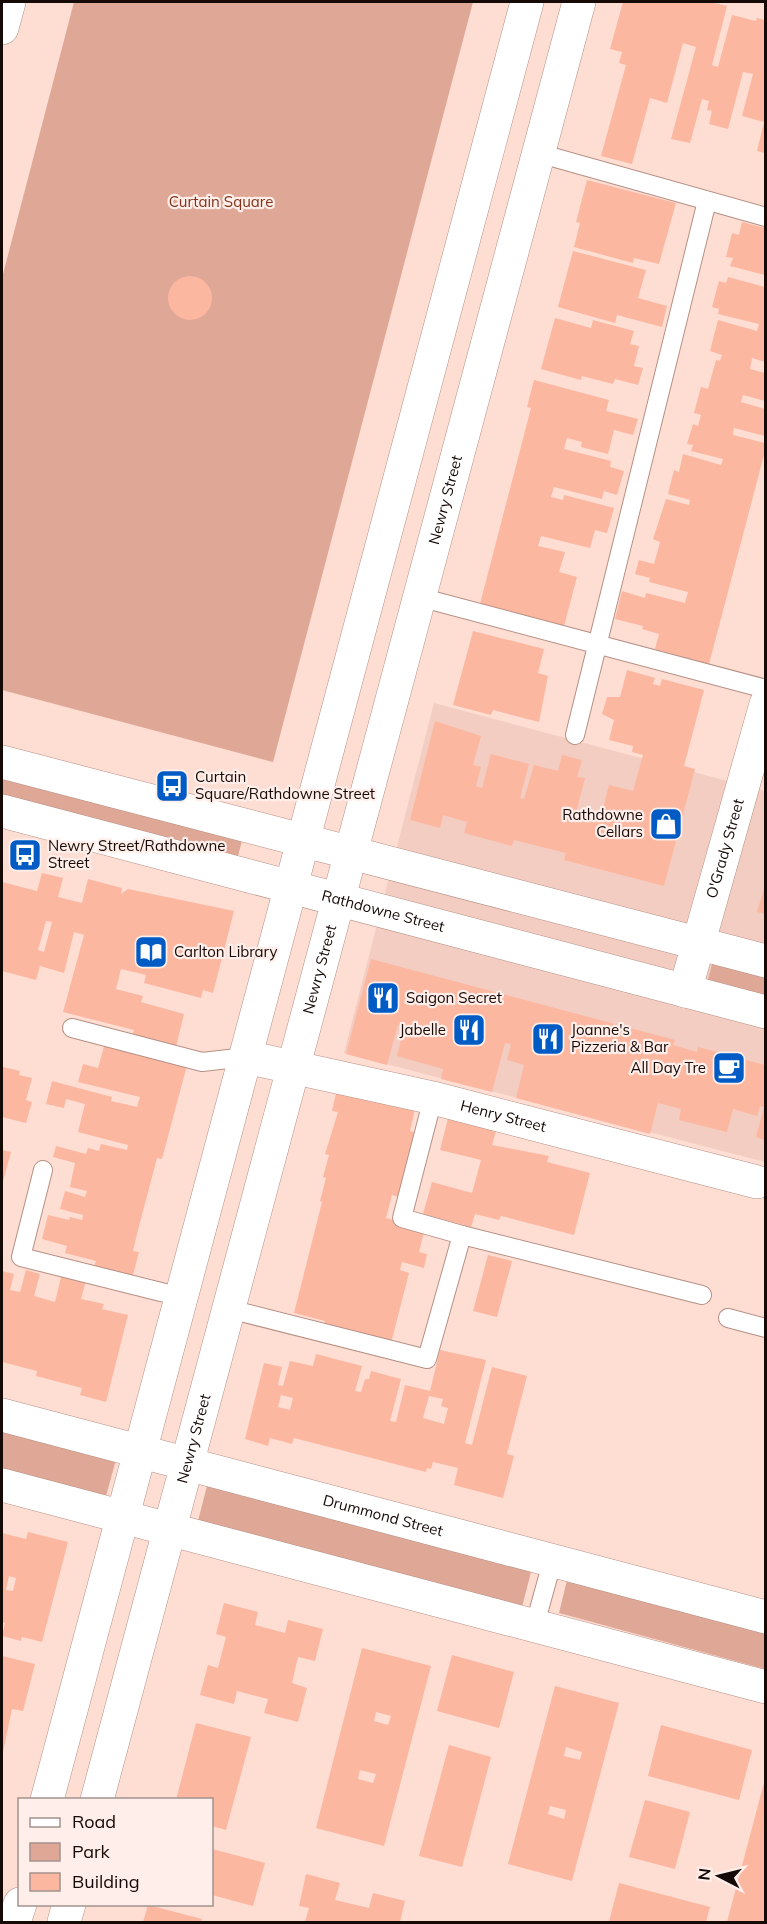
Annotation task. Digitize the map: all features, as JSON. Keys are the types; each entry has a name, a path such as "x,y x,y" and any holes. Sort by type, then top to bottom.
{"street":[{"path":"2,28 9,2"},
{"path":"48,1798 527,2"},
{"name":"Newry Street","path":"98,1798 579,2"},
{"name":"O'Grady Street","path":"685,991 765,704"},
{"path":"2,762 765,962"},
{"name":"Rathdowne Street","path":"2,811 765,1012"},
{"name":"Henry Street","path":"246,1057 433,1098 758,1182"},
{"name":"Drummond Street","path":"2,1415 553,1559 765,1617"},
{"path":"2,1485 535,1624 765,1687"},
{"path":"14,1923 19,1906"},
{"path":"64,1923 69,1906"}],"lane":[{"path":"538,153 765,217"},
{"path":"575,735 707,201"},
{"path":"419,597 596,646 765,689"},
{"path":"72,1029 202,1062 246,1057"},
{"path":"433,1098 402,1218 702,1295"},
{"path":"43,1170 21,1257 181,1297"},
{"path":"229,1309 427,1359 462,1235"},
{"path":"728,1317 765,1328"},
{"path":"535,1624 553,1559"}],"shaded area":[{"path":"434,703 765,791 765,1162 344,1053"}],"green space":[{"name":"Curtain Square","path":"74,2 473,2 273,762 2,690 2,278"},
{"path":"2,773 243,837 236,863 2,800"},
{"path":"713,961 765,975 765,1003 706,987"},
{"path":"2,1426 117,1456 106,1496 2,1469"},
{"path":"208,1482 532,1568 522,1607 198,1521"},
{"path":"568,1576 765,1629 765,1669 559,1613"}],"building":[{"path":"623,2 710,2 727,6 712,65 718,67 732,15 756,21 757,18 765,20 765,153 757,151 764,122 742,116 753,74 743,72 728,129 709,124 712,111 707,110 709,101 702,99 690,143 671,139 696,47 683,43 667,103 650,98 632,164 601,156 626,65 619,63 622,52 610,49"},
{"path":"587,180 676,203 659,264 634,258 633,263 574,247 580,223 576,222"},
{"path":"742,222 765,228 765,275 730,266 733,258 726,257 732,233 739,235"},
{"path":"573,251 646,270 638,298 667,306 662,327 617,315 615,323 558,307"},
{"path":"190,276 206,282 212,298 206,314 190,320 174,314 168,298 174,282"},
{"path":"728,277 765,287 765,362 752,358 750,369 765,373 765,401 743,395 741,402 765,409 765,436 734,428 733,435 765,443 765,451 709,664 655,649 659,634 642,629 643,626 615,619 622,591 645,598 646,593 685,603 688,592 649,582 650,578 635,574 639,560 654,564 660,542 653,539 666,499 689,505 690,500 668,494 674,470 679,472 683,454 721,465 723,459 691,451 693,445 687,444 693,424 698,426 701,415 694,413 701,387 708,389 716,360 720,361 722,355 710,351 718,320 757,331 759,324 718,314 719,309 712,307 719,281 726,283"},
{"path":"555,318 591,328 593,320 634,331 630,344 639,346 634,366 643,368 638,385 615,379 613,384 582,376 581,380 541,369"},
{"path":"534,380 609,400 606,411 638,419 633,435 614,430 608,454 581,447 582,442 567,438 564,449 611,461 610,467 624,471 617,495 604,491 602,499 554,487 551,497 563,500 564,495 614,508 607,533 595,530 590,548 541,536 538,546 565,552 559,572 577,577 564,626 480,604 531,408 527,407"},
{"path":"473,631 544,649 538,673 548,676 539,722 493,710 491,715 453,705"},
{"path":"627,670 655,678 653,684 660,686 662,679 704,690 684,766 695,769 664,886 564,860 566,853 514,840 512,846 464,833 467,822 443,815 440,828 410,820 435,721 481,736 473,765 481,767 476,786 482,788 491,754 529,764 520,798 524,799 534,765 558,771 562,755 582,760 577,777 585,778 576,813 600,820 609,785 633,791 643,755 632,752 633,746 609,740 614,720 602,714 607,697 620,697"},
{"name":"Carlton Library","path":"42,873 63,878 58,897 82,903 88,879 122,888 121,894 128,889 234,911 213,993 203,990 201,998 144,983 146,975 121,969 116,989 143,996 141,1002 184,1014 175,1051 131,1039 134,1030 63,1012 84,935 74,932 64,973 40,966 36,980 2,971 2,882 37,891","holes":["46,921 52,922 44,952 38,950"]},
{"path":"765,885 765,914 757,912"},
{"path":"371,959 675,1040 673,1045 697,1052 698,1047 765,1065 765,1140 756,1137 764,1107 760,1106 757,1116 733,1109 727,1132 679,1120 681,1109 658,1103 650,1134 516,1098 524,1065 507,1060 511,1044 505,1043 492,1092 441,1079 443,1069 397,1056 404,1027 398,1025 387,1065 346,1054"},
{"path":"105,1043 187,1065 162,1159 157,1158 138,1230 133,1251 139,1252 132,1279 93,1269 96,1261 65,1253 67,1246 42,1239 48,1215 69,1220 70,1217 82,1220 83,1215 60,1209 65,1191 85,1197 87,1191 70,1187 75,1163 53,1157 56,1146 86,1154 88,1148 99,1151 101,1144 127,1150 128,1145 78,1132 85,1104 66,1099 64,1108 46,1104 52,1081 112,1097 111,1101 137,1107 140,1097 78,1082 83,1064 98,1068"},
{"path":"3,1067 20,1071 19,1075 32,1078 26,1100 32,1102 26,1123 2,1117"},
{"path":"337,1089 415,1109 410,1131 416,1133 399,1197 392,1195 386,1218 425,1228 419,1252 427,1254 424,1268 402,1262 400,1270 409,1273 391,1343 324,1326 325,1321 294,1313 322,1202 320,1201 326,1178 323,1177 329,1155 325,1154 338,1112 332,1111"},
{"path":"448,1118 496,1131 492,1145 549,1156 547,1162 590,1173 574,1235 501,1216 499,1220 475,1214 471,1227 423,1214 432,1182 472,1193 481,1160 440,1150"},
{"path":"2,1150 11,1152 2,1185"},
{"path":"488,1255 512,1261 497,1317 473,1311"},
{"path":"26,1270 40,1274 34,1296 55,1302 62,1273 86,1280 81,1299 104,1304 102,1309 128,1315 106,1402 80,1395 82,1388 36,1376 37,1371 2,1362 2,1271 14,1274 10,1290 20,1292"},
{"path":"440,1350 486,1360 465,1443 472,1445 492,1367 527,1376 507,1454 514,1456 503,1498 454,1485 458,1468 433,1462 431,1469 427,1468 426,1472 294,1438 292,1444 270,1438 268,1446 245,1439 264,1363 282,1367 278,1385 283,1386 290,1361 313,1366 316,1354 362,1366 355,1391 361,1392 365,1379 369,1379 371,1371 401,1379 390,1421 396,1422 405,1385 430,1391","holes":["281,1395 293,1398 290,1410 278,1407","429,1396 443,1399 441,1406 448,1408 444,1424 423,1418"]},
{"path":"28,1532 68,1542 42,1642 22,1637 21,1641 2,1636 5,1623 2,1622 2,1533 26,1539","holes":["9,1576 16,1578 13,1591 6,1590"]},
{"path":"224,1603 258,1612 255,1625 285,1633 288,1620 323,1629 315,1661 298,1657 292,1683 307,1688 298,1722 264,1713 268,1699 237,1691 234,1704 200,1695 208,1665 218,1668 226,1637 216,1634"},
{"path":"362,1648 431,1666 384,1846 316,1828","holes":["376,1712 391,1716 388,1725 374,1721","360,1770 376,1774 373,1783 358,1779"]},
{"path":"452,1655 514,1672 499,1728 437,1711"},
{"path":"2,1656 35,1664 23,1711 12,1709 3,1752"},
{"path":"555,1686 619,1703 572,1881 508,1864","holes":["566,1747 582,1752 580,1760 564,1756","550,1806 566,1810 564,1819 548,1814"]},
{"path":"196,1723 251,1737 226,1830 213,1826 213,1798 177,1798"},
{"path":"661,1725 752,1750 739,1800 648,1776"},
{"path":"449,1745 491,1757 462,1867 419,1856"},
{"path":"765,1779 765,1922 727,1922"},
{"path":"645,1800 690,1812 675,1869 629,1857"},
{"path":"213,1849 265,1863 253,1906 213,1895"},
{"path":"306,1874 340,1883 335,1900 369,1908 373,1893 405,1901 400,1922 305,1922 309,1908 299,1906"},
{"path":"619,1883 710,1907 706,1922 609,1922"},
{"path":"148,1906 202,1919 201,1922 143,1922"}],"place":[{"name":"Curtain Square/Rathdowne Street","path":"172,786"},
{"name":"Rathdowne Cellars","path":"666,824"},
{"name":"Newry Street/Rathdowne Street","path":"25,855"},
{"name":"Carlton Library","path":"151,952"},
{"name":"Saigon Secret","path":"383,998"},
{"name":"Jabelle","path":"469,1030"},
{"name":"Joanne's Pizzeria & Bar","path":"548,1039"},
{"name":"All Day Tre","path":"729,1068"}]}
